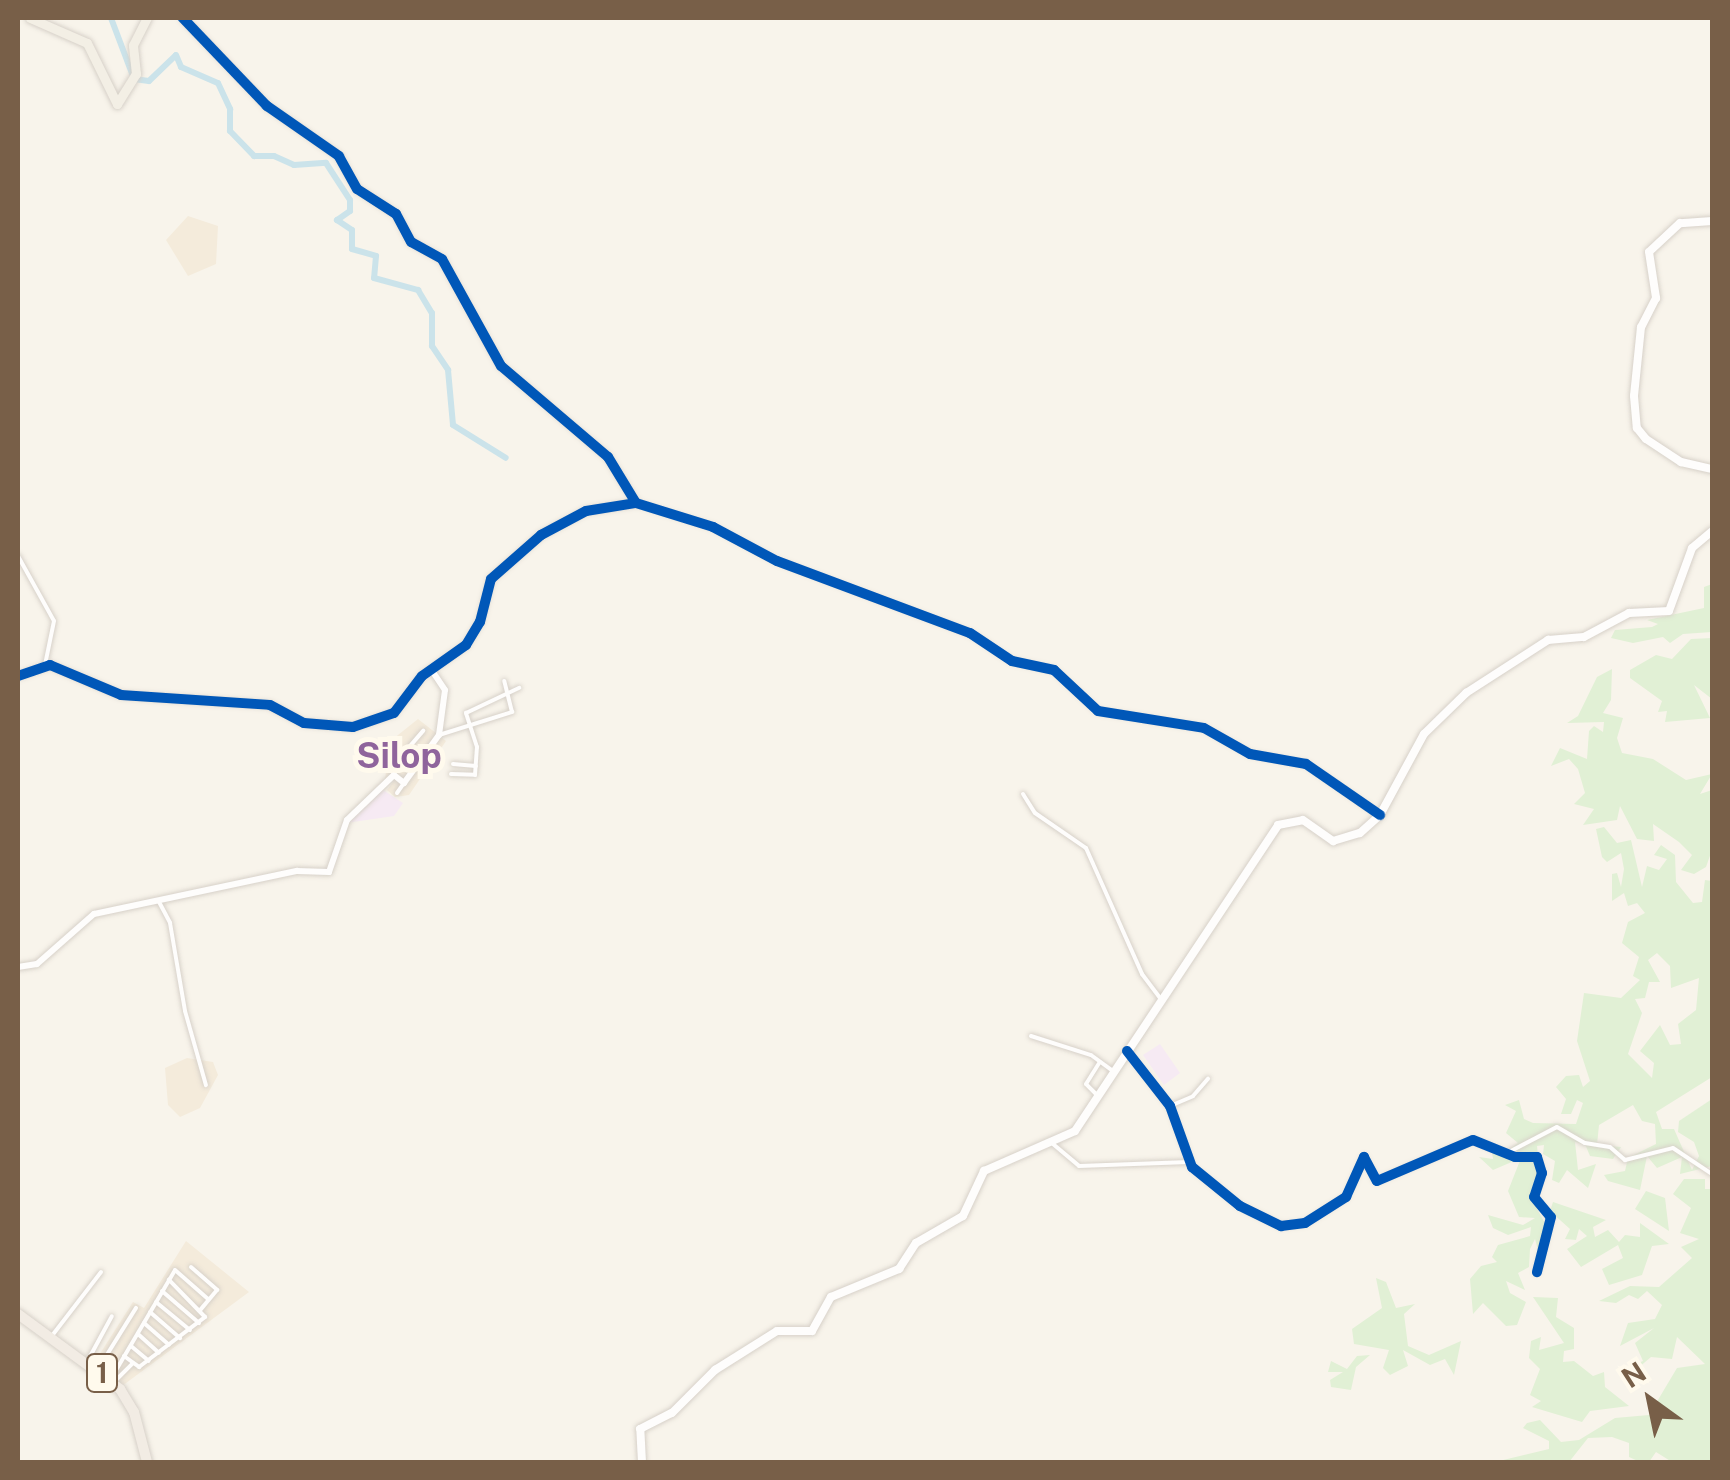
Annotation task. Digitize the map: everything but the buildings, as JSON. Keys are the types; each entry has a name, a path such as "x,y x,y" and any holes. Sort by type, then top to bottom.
{"highway":[{"name":"1","path":"18,1314 98,1370 115,1377 134,1412 146,1462"}],"main road":[{"path":"30,18 87,43 112,104 128,90 136,74 132,45 147,18"},
{"path":"1712,221 1680,223 1648,252 1656,298 1640,327 1634,396 1637,428 1646,439 1681,462 1712,469"},
{"path":"642,1462 637,1438 644,1425 672,1414 712,1373 770,1335 812,1331 833,1296 899,1269 916,1243 963,1216 984,1171 1072,1134 1278,825 1302,820 1340,842 1380,815 1421,738 1470,690 1548,640 1584,637 1630,614 1669,611 1692,548 1712,531"}],"street":[{"path":"183,18 213,55 243,74 266,106 338,156 357,189 394,212 411,242 442,259 501,366 608,457 636,503"},
{"path":"18,676 45,664 121,695 270,704 304,723 341,729 394,713 432,671 474,636 491,579 538,538 586,512 636,503 713,527 777,561 970,633 1012,661 1054,670 1098,711 1204,728 1246,753 1306,764 1380,815"},
{"path":"18,556 54,621 45,664"},
{"path":"397,792 438,736 443,685 432,671"},
{"path":"438,736 513,711 504,681"},
{"path":"450,774 474,777 476,766 466,714 520,688"},
{"path":"487,704 493,718"},
{"path":"404,783 394,775 392,767 423,731"},
{"path":"417,738 430,748"},
{"path":"400,756 413,771"},
{"path":"454,764 476,766"},
{"path":"460,775 462,765"},
{"path":"18,968 37,964 90,915 297,871 329,872 344,823 394,775"},
{"path":"1023,794 1036,812 1086,848 1142,974 1160,998"},
{"path":"157,898 170,923 184,1009 206,1085"},
{"path":"1031,1036 1100,1062 1114,1072"},
{"path":"1127,1051 1170,1106 1189,1162 1240,1206 1287,1227 1346,1197 1364,1157 1378,1181 1474,1140 1503,1152 1535,1156 1542,1164 1534,1195 1551,1216 1537,1272"},
{"path":"1099,1097 1086,1084 1100,1062"},
{"path":"1170,1106 1193,1096 1208,1079"},
{"path":"1503,1152 1558,1126 1585,1143 1610,1147 1625,1160 1670,1147 1712,1174"},
{"path":"1050,1141 1079,1166 1189,1162"},
{"path":"191,1268 217,1290 200,1308"},
{"path":"115,1377 176,1269 208,1299"},
{"path":"51,1336 101,1272"},
{"path":"124,1356 139,1368 206,1315 169,1280"},
{"path":"162,1291 199,1323"},
{"path":"156,1302 190,1330"},
{"path":"98,1370 136,1308"},
{"path":"150,1312 180,1338"},
{"path":"87,1362 112,1316"},
{"path":"144,1323 169,1346"},
{"path":"138,1334 159,1353"},
{"path":"131,1346 149,1361"},
{"path":"115,1377 132,1363"}],"shaded area":[{"path":"188,216 218,226 216,264 188,276 166,240"},
{"path":"418,719 446,741 409,795 395,797 387,790 396,778 385,781 386,771 373,755"},
{"path":"380,788 403,803 394,816 346,823"},
{"path":"1160,1044 1180,1073 1164,1085 1143,1055"},
{"path":"187,1058 213,1062 218,1075 200,1108 180,1117 168,1105 165,1068"},
{"path":"186,1241 249,1292 122,1386 94,1363 133,1302 144,1308"}],"green space":[{"path":"1712,584 1712,632 1683,634 1670,643 1663,637 1633,643 1611,638 1615,630 1652,627 1658,624 1647,620 1704,608 1704,587"},
{"path":"1712,638 1712,699 1694,685 1710,718 1665,722 1667,711 1658,712 1662,701 1630,678 1630,670 1656,655 1672,659 1691,639"},
{"path":"1612,669 1611,700 1603,713 1623,718 1617,738 1622,753 1653,759 1686,780 1712,774 1700,794 1712,790 1712,850 1706,867 1694,874 1681,870 1692,855 1679,842 1653,824 1654,841 1637,839 1620,806 1617,820 1583,825 1594,809 1574,804 1585,793 1578,769 1569,759 1551,766 1560,748 1587,759 1589,731 1594,726 1603,732 1604,722 1567,723 1578,716 1597,677"},
{"path":"1604,827 1617,843 1631,840 1642,887 1647,866 1659,870 1667,859 1654,855 1661,845 1675,855 1676,882 1693,903 1702,902 1705,880 1712,881 1712,1077 1656,1112 1662,1129 1674,1129 1692,1170 1699,1156 1694,1142 1678,1132 1679,1121 1712,1099 1712,1166 1680,1174 1682,1157 1657,1168 1647,1156 1640,1190 1608,1181 1604,1175 1625,1171 1628,1158 1656,1144 1655,1124 1642,1121 1633,1105 1599,1125 1597,1145 1621,1147 1613,1159 1590,1156 1585,1144 1575,1142 1578,1170 1596,1164 1588,1188 1567,1170 1559,1183 1552,1180 1555,1161 1543,1154 1544,1145 1537,1146 1540,1175 1530,1196 1547,1227 1538,1250 1535,1239 1530,1249 1529,1267 1518,1273 1525,1290 1506,1281 1510,1293 1526,1302 1517,1325 1506,1326 1483,1303 1473,1314 1470,1279 1481,1266 1497,1262 1492,1257 1498,1245 1530,1236 1531,1227 1508,1235 1493,1228 1488,1215 1523,1225 1535,1218 1519,1217 1508,1191 1521,1158 1493,1170 1479,1157 1493,1159 1491,1145 1507,1151 1518,1143 1506,1133 1516,1111 1505,1105 1519,1100 1524,1119 1533,1123 1576,1124 1583,1103 1577,1100 1571,1114 1561,1114 1566,1099 1556,1087 1566,1076 1579,1075 1583,1087 1590,1081 1577,1041 1584,993 1621,998 1640,980 1633,976 1639,957 1622,943 1628,922 1645,913 1637,903 1628,906 1624,893 1612,901 1612,874 1617,873 1621,887 1621,853 1607,862 1602,857 1596,829","holes":["1657,953 1670,966 1671,988 1699,978 1696,1010 1678,1024 1681,1044 1670,1045 1660,1025 1640,1051 1654,1063 1652,1078 1628,1054 1642,1013 1635,999 1645,998 1649,982 1660,982 1648,960"]},
{"path":"1684,1179 1705,1179 1705,1189 1712,1189 1712,1462 1672,1462 1656,1452 1649,1462 1640,1462 1629,1457 1629,1443 1612,1437 1588,1438 1569,1462 1495,1462 1549,1449 1549,1441 1523,1428 1527,1423 1540,1420 1561,1442 1579,1440 1615,1418 1649,1415 1677,1368 1705,1364 1677,1337 1672,1359 1651,1357 1631,1374 1633,1365 1643,1361 1635,1343 1654,1328 1620,1346 1628,1323 1655,1319 1662,1305 1647,1291 1638,1299 1629,1295 1616,1303 1599,1301 1630,1286 1659,1287 1692,1258 1681,1247 1699,1239 1680,1233 1691,1208 1673,1194"},
{"path":"1646,1191 1665,1198 1669,1231 1635,1209"},
{"path":"1553,1202 1606,1220 1593,1227 1595,1237 1608,1230 1619,1242 1625,1235 1640,1237 1640,1223 1669,1244 1652,1246 1642,1275 1609,1285 1602,1269 1623,1258 1618,1245 1581,1267 1567,1249 1587,1236 1579,1229 1576,1240 1565,1239 1570,1229 1550,1211"},
{"path":"1376,1278 1386,1282 1396,1308 1415,1304 1404,1314 1408,1346 1429,1355 1461,1341 1454,1375 1445,1359 1430,1365 1403,1350 1408,1366 1390,1375 1383,1368 1389,1350 1354,1344 1352,1329 1382,1308"},
{"path":"1533,1297 1558,1298 1556,1317 1574,1328 1574,1349 1564,1351 1563,1362 1574,1361 1593,1376 1604,1372 1605,1387 1629,1406 1590,1411 1582,1422 1532,1407 1541,1401 1530,1395 1540,1369 1529,1358 1531,1341 1541,1337 1539,1350 1564,1343"},
{"path":"1370,1355 1356,1367 1351,1390 1331,1387 1330,1380 1343,1372 1328,1372 1331,1361 1347,1369 1357,1356"}],"waterway":[{"path":"111,18 134,79 149,81 176,55 181,67 218,83 230,109 230,131 254,156 274,156 294,165 326,163 350,200 350,211 337,220 352,230 352,249 376,256 374,278 418,290 432,313 432,346 448,370 453,425 506,458"}],"cycle path":[{"path":"18,676 50,665 121,695 270,705 304,723 353,727 394,713 422,676 466,645 480,622 491,579 541,535 586,511 636,503 608,457 501,366 442,259 411,242 396,214 357,189 339,156 267,106 183,18"},
{"path":"636,503 713,527 777,561 970,633 1012,661 1054,670 1098,711 1204,728 1250,754 1306,764 1380,815"},
{"path":"1127,1051 1170,1106 1192,1167 1240,1206 1281,1226 1305,1223 1346,1197 1364,1157 1377,1181 1473,1140 1515,1157 1537,1157 1542,1173 1534,1197 1551,1217 1537,1272"}],"district":[{"name":"Silop","path":"399,756"}]}
